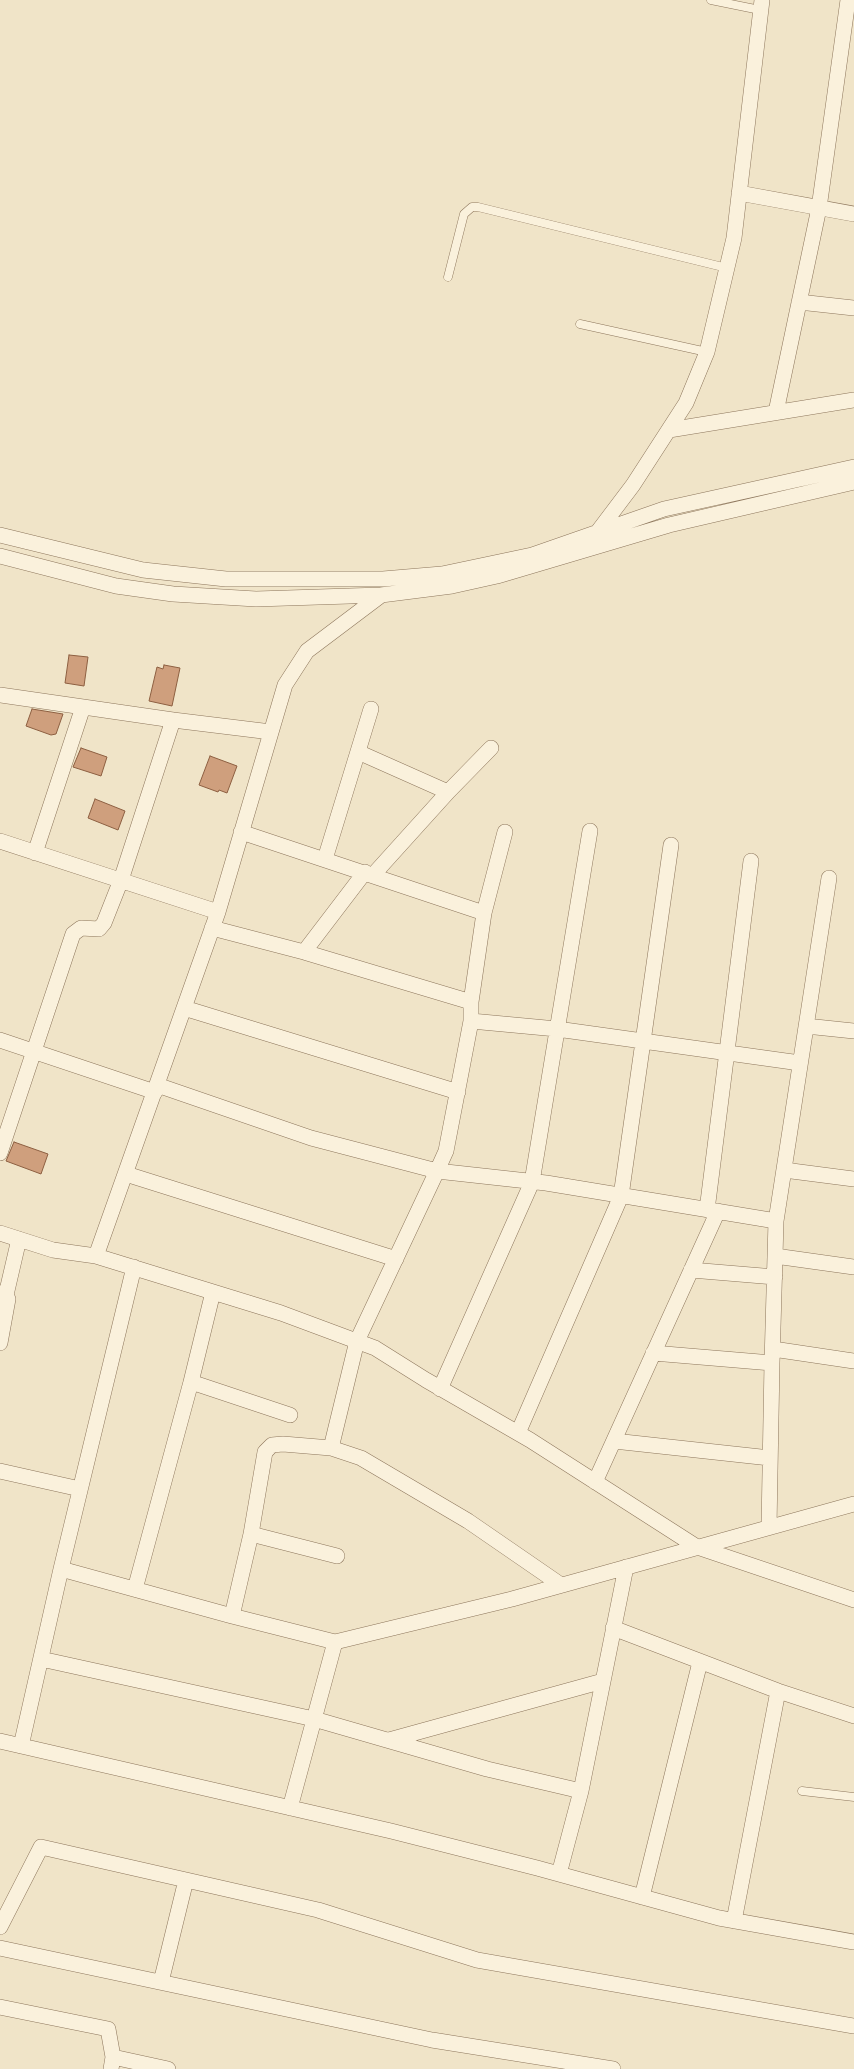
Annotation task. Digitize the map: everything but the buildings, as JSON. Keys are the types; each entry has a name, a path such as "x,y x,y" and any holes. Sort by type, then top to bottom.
{"street":[{"path":"776,412 819,208 848,0"},
{"path":"597,539 686,403 707,352 734,238 761,5"},
{"path":"739,193 854,214"},
{"path":"799,302 854,308"},
{"path":"670,430 854,400"},
{"path":"0,556 116,586 174,594 256,599 381,595 452,586 497,576 597,539 664,509 854,467"},
{"path":"0,535 143,570 226,579 383,579 442,574 597,539 670,525 854,482"},
{"path":"96,1256 218,912 285,684 307,651 381,595 383,579"},
{"path":"0,695 172,720 271,732"},
{"path":"36,853 83,707"},
{"path":"325,859 371,709"},
{"path":"0,1153 73,934 81,928 99,929 104,923 121,880 172,720"},
{"path":"304,952 369,874 491,748"},
{"path":"358,752 448,792"},
{"path":"440,1389 532,1182 590,831"},
{"path":"241,832 484,913"},
{"path":"331,1448 358,1341 446,1151 471,1021 471,1002 484,913 505,832"},
{"path":"0,841 218,912"},
{"path":"518,1433 621,1196 671,845"},
{"path":"595,1482 691,1270 712,1210 726,1054 750,861"},
{"path":"768,1527 776,1221 829,878"},
{"path":"212,928 304,952 471,1002"},
{"path":"184,1008 458,1092"},
{"path":"471,1021 557,1029 800,1063"},
{"path":"806,1026 854,1031"},
{"path":"0,1040 312,1138 436,1171 532,1182 776,1221"},
{"path":"784,1170 854,1179"},
{"path":"126,1174 396,1259"},
{"path":"0,1234 52,1250 96,1256 280,1313 375,1348 440,1389 518,1433 697,1547 854,1600"},
{"path":"0,1343 8,1304 3,1294 19,1240"},
{"path":"775,1256 854,1267"},
{"path":"21,1746 61,1569 134,1268"},
{"path":"691,1270 775,1277"},
{"path":"135,1589 191,1382 213,1292"},
{"path":"653,1353 772,1356 854,1361"},
{"path":"191,1382 290,1415"},
{"path":"614,1440 770,1458"},
{"path":"232,1616 251,1534 265,1452 272,1445 331,1448 369,1463 468,1522 561,1585"},
{"path":"0,1471 80,1489"},
{"path":"61,1569 335,1642 561,1585 854,1504"},
{"path":"251,1534 337,1556"},
{"path":"559,1874 581,1791 626,1567"},
{"path":"613,1628 778,1691 854,1716"},
{"path":"290,1808 335,1642"},
{"path":"41,1659 314,1719 487,1769 581,1791"},
{"path":"642,1897 700,1662"},
{"path":"387,1740 603,1681"},
{"path":"734,1921 778,1691"},
{"path":"0,1741 290,1808 559,1874 734,1921 854,1942"},
{"path":"0,1927 41,1847 318,1910 478,1960 854,2026"},
{"path":"161,1982 186,1880"},
{"path":"0,1948 432,2040 613,2069"},
{"path":"0,2007 108,2030 112,2063 168,2069"}],"lane":[{"path":"711,0 761,5"},
{"path":"448,277 464,214 472,207 727,268"},
{"path":"580,324 707,352"},
{"path":"802,1791 854,1797"}]}
